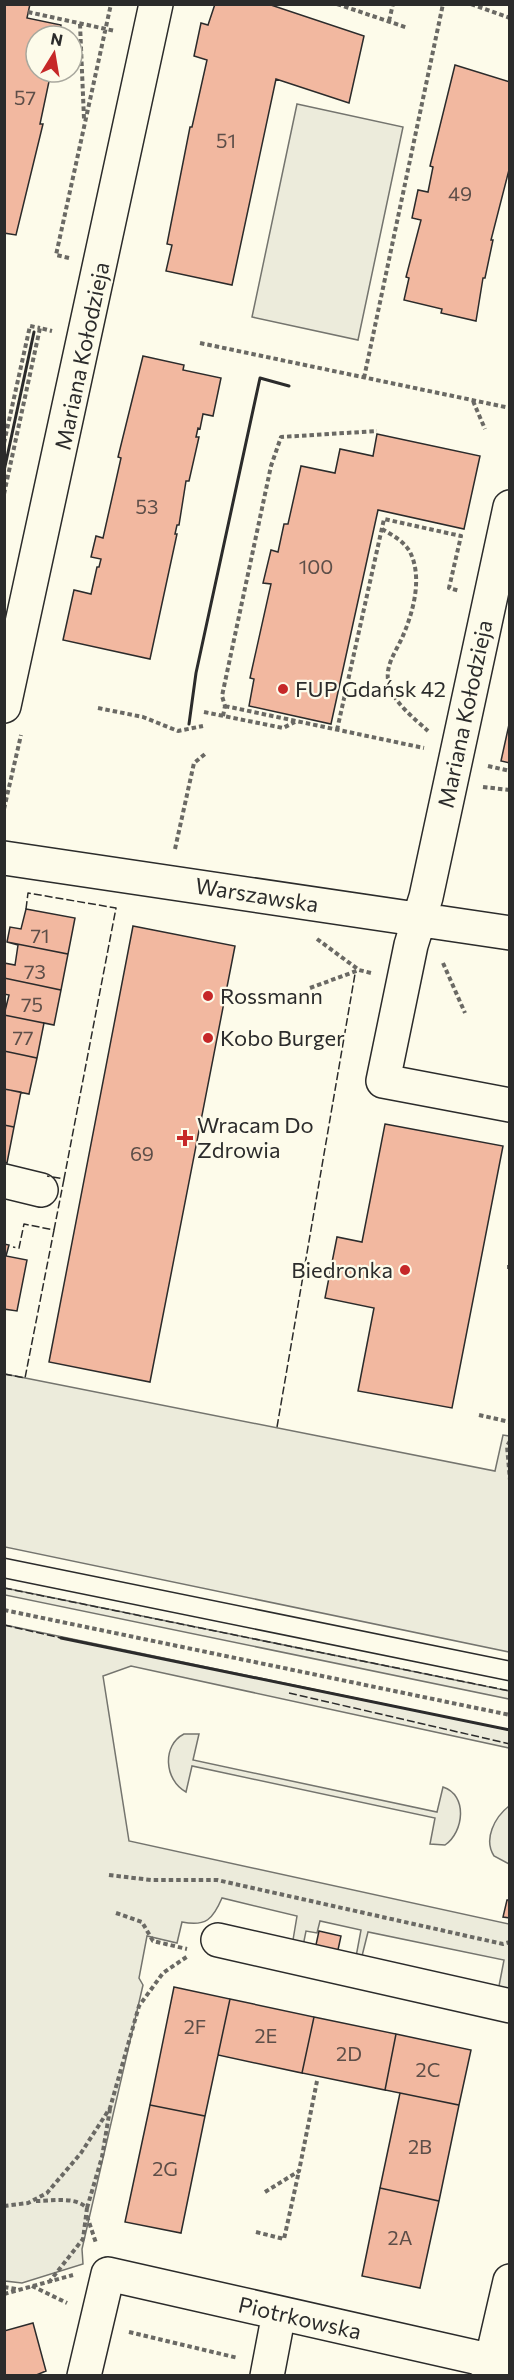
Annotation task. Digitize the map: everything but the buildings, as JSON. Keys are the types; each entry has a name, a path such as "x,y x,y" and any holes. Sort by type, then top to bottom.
{"street":[{"name":"Mariana Kołodzieja","path":"4,706 156,4"},
{"name":"Mariana Kołodzieja","path":"510,507 426,897 418,920 383,1081 510,1105"},
{"name":"Warszawska","path":"4,858 510,933"},
{"path":"4,1181 41,1190"},
{"path":"218,1940 510,2006"},
{"path":"84,2376 108,2274"},
{"name":"Piotrkowska","path":"108,2274 279,2313 496,2368 510,2281"},
{"path":"268,2370 279,2313"}],"path":[{"path":"79,260 56,255 111,4"},
{"path":"337,4 408,28"},
{"path":"389,21 393,4"},
{"path":"364,378 443,4"},
{"path":"471,4 510,18"},
{"path":"28,12 80,24"},
{"path":"84,25 149,39"},
{"path":"82,84 84,126"},
{"path":"4,443 30,326 56,332"},
{"path":"4,494 40,328"},
{"path":"200,343 510,408"},
{"path":"473,401 485,429"},
{"path":"223,716 225,706 222,696 271,466 281,437 377,431"},
{"path":"337,730 384,519 460,536 449,588 456,590"},
{"path":"382,529 400,540 410,553 416,578 415,602 402,637 391,657 388,676 390,688 407,711 430,733"},
{"path":"225,706 428,749"},
{"path":"98,708 142,717 178,731 203,726"},
{"path":"204,712 283,728 296,721"},
{"path":"173,855 194,763 206,754"},
{"path":"486,765 510,771"},
{"path":"480,786 510,790"},
{"path":"310,988 359,970 311,935"},
{"path":"441,960 465,1013"},
{"path":"479,1415 510,1422"},
{"path":"510,1441 507,1446 510,1480"},
{"path":"4,1610 510,1715"},
{"path":"109,1875 151,1880 217,1880 504,1944 510,1942"},
{"path":"116,1913 142,1922 153,1941 171,1946"},
{"path":"49,2281 83,2239 87,2208 102,2157 110,2108 139,2007 164,1973 175,1963 218,1940"},
{"path":"256,2232 285,2239 317,2081"},
{"path":"34,2201 47,2193 81,2153 110,2108"},
{"path":"265,2192 299,2170"},
{"path":"4,2206 34,2201 72,2200 81,2202 87,2208"},
{"path":"4,2294 93,2269 108,2274"},
{"path":"4,2287 19,2289"},
{"path":"96,2324 268,2370"}],"shaded area":[{"path":"297,104 403,127 358,340 252,317"},
{"path":"5,1374 495,1471 503,1435 509,1436 509,1652 5,1547"},
{"path":"5,1588 509,1691 509,1699 5,1595"},
{"path":"5,1625 509,1730 509,1748 131,1666 103,1676 129,1841 509,1924 509,1997 499,1986 504,1960 368,1932 362,1956 355,1962 361,1930 320,1921 317,1933 306,1931 302,1951 293,1940 297,1916 222,1898 208,1920 197,1923 182,1922 177,1943 147,1936 139,1978 143,1985 82,2249 83,2264 22,2283 5,2281"},
{"path":"184,1734 199,1734 193,1760 437,1812 443,1787 451,1791 460,1805 456,1832 445,1845 430,1844 435,1818 192,1766 186,1792 173,1779 168,1763 172,1746"},
{"path":"509,1806 509,1864 494,1856 490,1836 495,1822"}],"tram line":[{"path":"4,1558 510,1661"},
{"path":"4,1578 510,1681"}],"fence":[{"path":"26,909 28,893 116,908 64,1179 47,1176"},
{"path":"277,1427 355,974"},
{"path":"54,1230 64,1179"},
{"path":"4,1374 25,1378 54,1230 24,1224 19,1248 13,1247"},
{"path":"4,1588 510,1691"},
{"path":"4,1625 61,1638"},
{"path":"289,1693 510,1744"}],"wall":[{"path":"4,471 34,332"},
{"path":"189,724 196,673 260,378 289,386"},
{"path":"61,1638 510,1730"}],"place":[{"name":"FUP Gdańsk 42","path":"283,689"},
{"name":"Rossmann","path":"208,996"},
{"name":"Kobo Burger","path":"208,1038"},
{"name":"Wracam Do Zdrowia","path":"185,1138"},
{"name":"Biedronka","path":"405,1270"}]}
